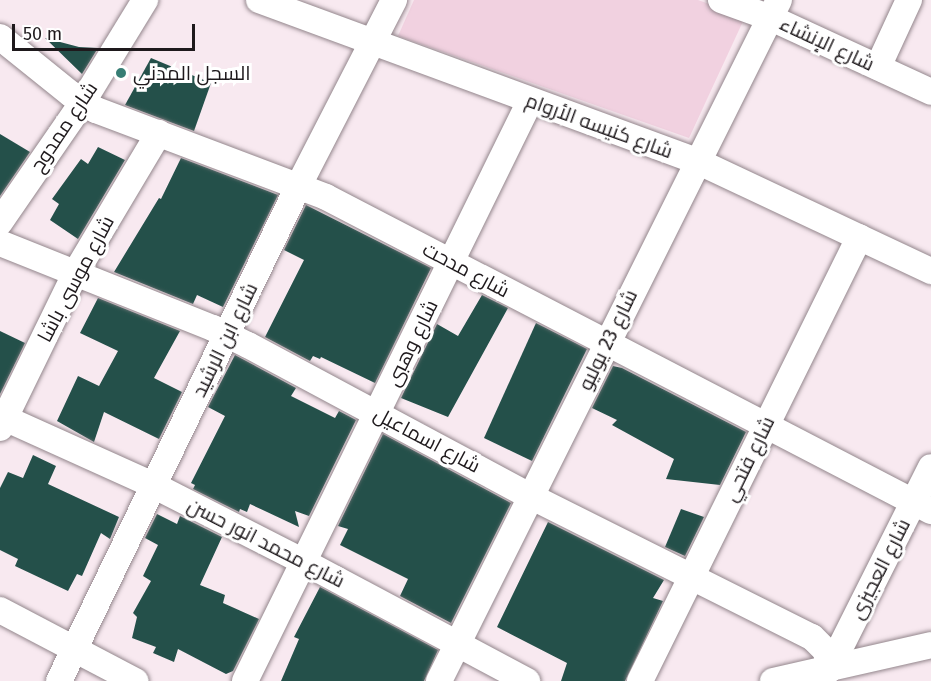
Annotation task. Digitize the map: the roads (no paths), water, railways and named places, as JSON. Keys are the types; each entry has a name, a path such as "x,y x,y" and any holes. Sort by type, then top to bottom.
{"street":[{"name":"شارع ممدوح","path":"0,222 82,103 145,0"},
{"name":"شارع كنيسه الأروام","path":"260,0 697,161 931,271"},
{"name":"شارع ابن الرشيد","path":"59,681 299,185 394,0"},
{"name":"شارع الإنشاء","path":"721,0 775,9 878,67 931,92"},
{"path":"878,67 909,0"},
{"name":"شارع 23 يوليو","path":"439,681 775,9"},
{"name":"شارع مدحت","path":"0,37 82,103 111,116 299,185 922,506"},
{"name":"شارع وهبى","path":"245,681 530,101"},
{"name":"شارع موسى باشا","path":"2,421 76,272 159,133"},
{"name":"شارع فتحي","path":"640,681 859,237"},
{"name":"شارع اسماعيل","path":"0,243 228,335 530,496 812,638 826,651 829,670"},
{"name":"شارع محمد انور حسن","path":"2,421 155,486 304,562 527,681"},
{"name":"شارع العجيزى","path":"829,670 922,506 931,467"},
{"path":"0,610 135,681"},
{"path":"773,681 931,645"}],"place":[{"name":"السجل المدني","path":"121,73"}]}
